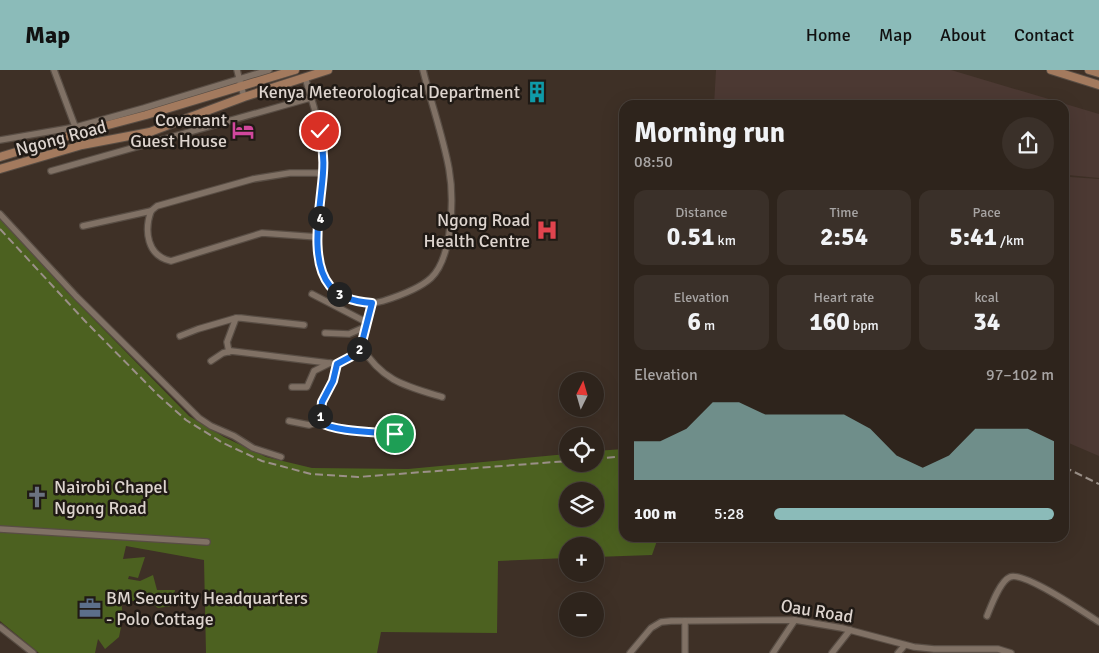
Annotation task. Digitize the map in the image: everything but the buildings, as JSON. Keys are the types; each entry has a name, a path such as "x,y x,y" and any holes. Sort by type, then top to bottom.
{"main road":[{"name":"Ngong Road","path":"0,156 77,130 146,115 240,83 295,70"},
{"name":"Ngong Road","path":"0,169 82,145 150,132 244,97 328,70"},
{"path":"1051,70 1099,85"},
{"path":"1089,70 1099,73"}],"street":[{"path":"54,70 82,145"},
{"path":"236,70 244,97"},
{"path":"240,83 269,70"},
{"path":"305,77 322,142 323,173 318,237 319,260 329,285 342,295 372,303 384,301 412,289 430,278 442,261 448,240 451,221 449,171 423,70"},
{"path":"51,171 310,98"},
{"path":"0,140 77,130"},
{"path":"83,226 151,211 157,206 253,179 290,173 323,173"},
{"path":"151,211 148,223 148,239 159,257 171,262 265,232 318,237"},
{"path":"0,214 76,296 199,418 250,446 281,458"},
{"path":"312,294 365,325"},
{"path":"292,387 307,386 314,371 354,355 361,346 372,303"},
{"path":"229,352 227,342 236,318"},
{"path":"180,336 236,318 304,324"},
{"path":"325,333 349,334 365,325"},
{"path":"361,346 372,363 390,379 442,397"},
{"path":"211,361 229,352 334,364"},
{"path":"320,422 322,402 333,381 334,364"},
{"path":"289,421 309,424 320,422 324,425 338,428 395,434"},
{"path":"0,529 207,542"},
{"path":"987,616 1004,582 1010,577 1016,576 1053,594 1099,622"},
{"path":"773,653 796,620"},
{"name":"Oau Road","path":"630,653 656,626 666,621 796,620 850,630 905,645 934,649 1011,653"},
{"path":"685,621 685,653"},
{"path":"0,627 33,653"},
{"path":"832,653 850,630"},
{"path":"898,653 905,645"}],"shaded area":[{"path":"716,70 951,70 1052,100 714,100"},
{"path":"1069,105 1099,114 1099,178 1069,175"},
{"path":"1070,177 1099,179 1099,456 1069,443"}],"green space":[{"path":"0,218 68,293 189,416 224,437 266,457 312,468 408,469 559,455 559,472 604,472 604,450 619,449 619,542 657,542 652,555 604,557 604,537 559,537 559,558 498,561 497,633 381,632 377,653 206,653 204,560 126,546 123,559 145,557 138,578 129,576 128,579 140,581 153,575 157,590 175,590 172,606 158,608 146,598 134,601 121,601 123,617 119,637 105,649 98,639 95,653 39,653 0,621"}],"railway":[{"path":"0,229 85,321 158,395 186,420 223,443 262,461 311,474 358,477 559,462"},
{"path":"604,458 619,457"},
{"path":"1069,469 1099,484"}],"place":[{"name":"Kenya Meteorological Department","path":"537,92"},
{"name":"Covenant Guest House","path":"243,130"},
{"name":"Ngong Road Health Centre","path":"547,230"},
{"name":"Nairobi Chapel Ngong Road","path":"37,497"},
{"name":"BM Security Headquarters - Polo Cottage","path":"90,608"}],"route":[{"path":"320,131 324,160 318,237 319,260 325,279 334,291 354,300 372,303 361,346 354,355 337,364 335,376 322,402 320,422 324,425 338,428 395,434"}]}
